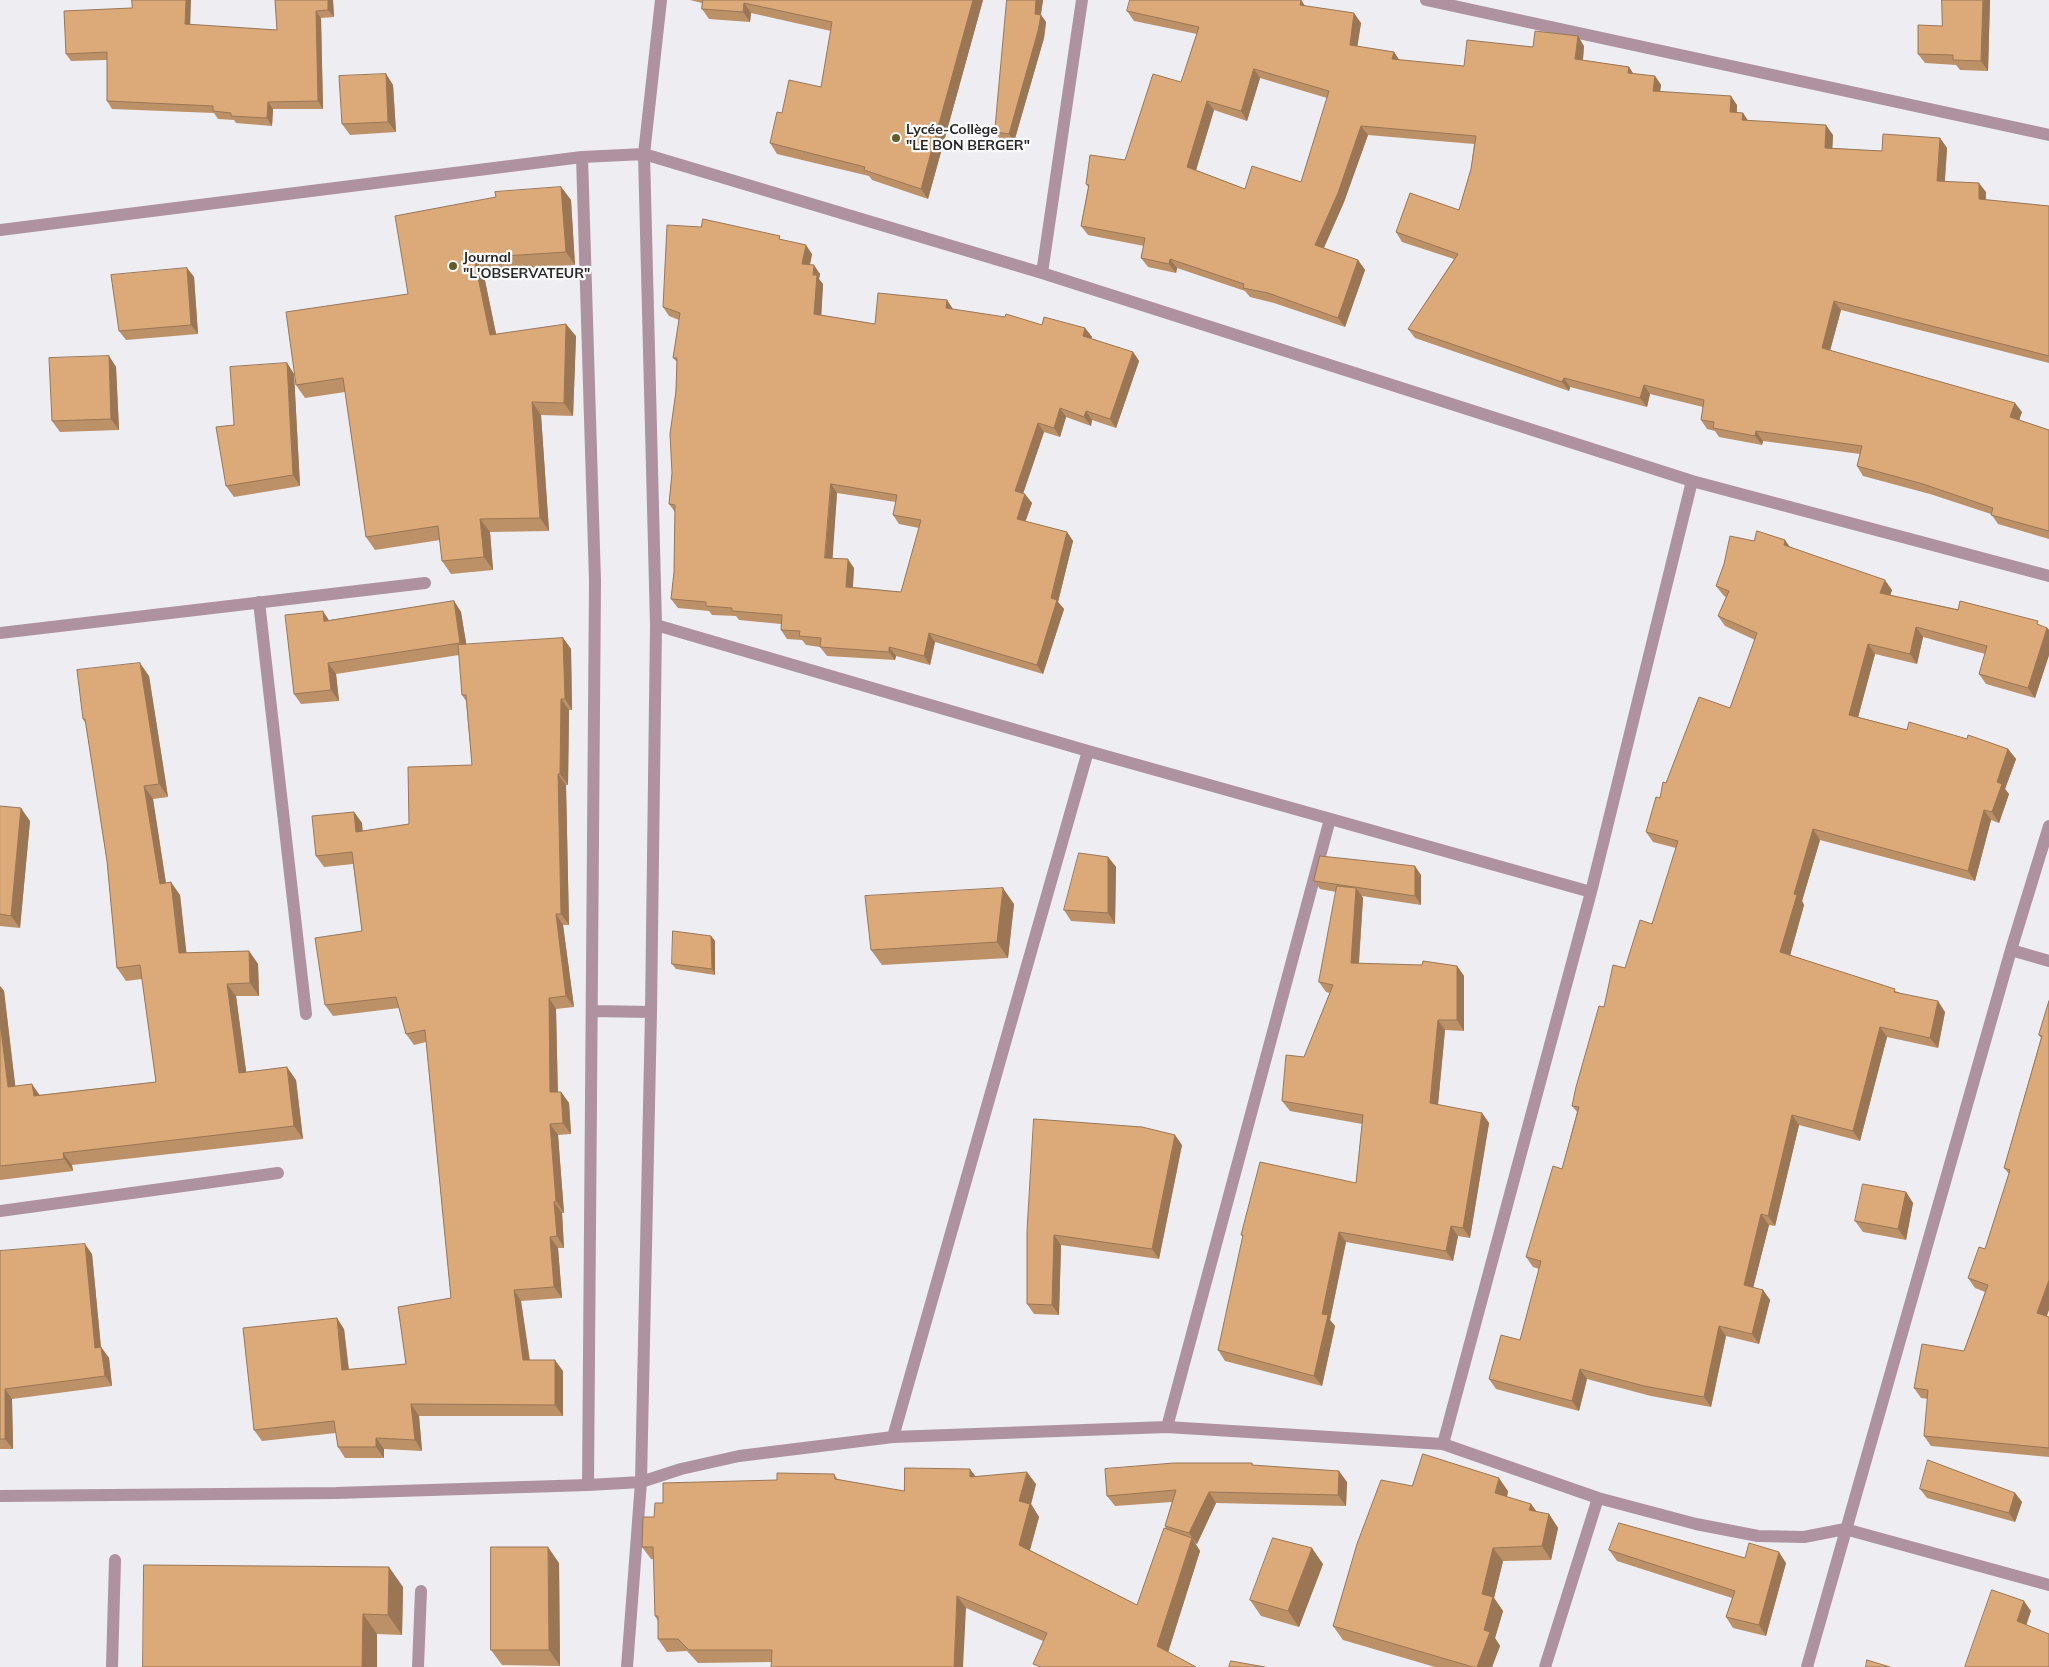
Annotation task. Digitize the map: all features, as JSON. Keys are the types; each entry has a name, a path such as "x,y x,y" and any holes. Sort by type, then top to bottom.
{"street":[{"path":"627,1667 641,1482 651,1012 656,624 644,154 661,0"},
{"path":"1042,273 1082,0"},
{"path":"1426,0 2049,135"},
{"path":"0,230 582,157 644,154 1042,273 1692,481 2049,576"},
{"path":"582,157 594,581 588,1485"},
{"path":"1443,1444 1591,892 1692,481"},
{"path":"0,633 425,583"},
{"path":"259,602 306,1014"},
{"path":"656,624 1088,750 1591,892"},
{"path":"893,1437 1088,750"},
{"path":"1167,1427 1330,819"},
{"path":"1807,1667 2011,950 2049,826"},
{"path":"2011,950 2049,961"},
{"path":"592,1011 651,1012"},
{"path":"0,1211 278,1173"},
{"path":"0,1496 336,1493 641,1482 681,1469 740,1456 893,1437 1167,1427 1443,1444 1598,1498 1696,1524 1758,1536 1804,1537 1845,1529 2049,1585"},
{"path":"1545,1667 1598,1498"},
{"path":"112,1667 115,1560"},
{"path":"418,1667 421,1591"}],"building":[{"path":"132,0 186,0 185,24 277,30 275,0 328,0 328,10 316,11 318,101 268,102 267,118 231,116 231,113 213,111 213,106 107,101 107,52 66,54 64,11 132,8"},
{"path":"703,0 973,0 921,189 864,170 865,167 770,143 777,112 782,113 789,80 821,87 832,22 744,3 743,12 702,9"},
{"path":"1007,0 1036,0 1035,14 1041,15 1009,134 995,132"},
{"path":"1130,0 1301,0 1300,5 1354,13 1350,45 1394,52 1392,59 1464,66 1467,40 1533,47 1535,31 1578,36 1575,59 1629,67 1628,73 1655,76 1653,91 1731,96 1730,112 1743,113 1742,120 1826,125 1825,148 1882,151 1883,134 1940,138 1937,181 1979,183 1979,199 2049,206 2049,356 1834,301 1822,348 2015,403 2010,417 2049,430 2049,531 1991,515 1993,508 1923,484 1857,466 1862,446 1756,431 1755,436 1713,428 1714,422 1701,420 1704,400 1644,385 1640,398 1564,378 1562,382 1408,329 1458,254 1396,232 1410,193 1459,210 1471,169 1476,136 1361,126 1338,193 1315,245 1358,260 1338,318 1268,293 1243,288 1244,284 1170,259 1169,264 1141,258 1145,238 1081,226 1089,185 1086,184 1090,155 1125,160 1153,74 1181,82 1199,27 1127,11","holes":["1254,69 1329,91 1301,182 1252,166 1245,189 1187,167 1207,101 1241,111"]},
{"path":"1942,0 1983,0 1981,61 1953,60 1953,55 1918,54 1918,25 1942,26"},
{"path":"386,74 388,122 342,124 339,76"},
{"path":"561,187 566,252 474,258 490,335 566,324 564,403 532,402 540,518 480,519 484,557 442,561 438,526 366,537 343,378 296,385 286,312 408,294 395,216 496,197 495,192"},
{"path":"703,219 780,236 779,239 806,245 802,264 814,265 813,275 817,275 814,314 875,324 878,293 947,300 946,308 1005,317 1006,314 1042,325 1044,317 1085,328 1083,336 1133,352 1110,419 1086,411 1084,417 1060,408 1054,428 1038,423 1015,491 1025,494 1017,519 1067,532 1051,598 1057,600 1037,665 929,633 924,656 889,647 889,652 820,647 821,638 799,636 800,631 781,630 782,615 732,611 732,608 706,606 706,602 671,599 674,572 675,505 669,504 672,473 670,434 676,391 677,358 673,358 680,313 663,307 667,225 701,227","holes":["831,484 897,495 893,515 921,520 901,592 846,587 848,559 825,558"]},
{"path":"187,268 191,325 119,331 111,275"},
{"path":"109,356 111,419 52,421 49,358"},
{"path":"287,363 293,475 226,486 216,427 234,425 230,367"},
{"path":"1757,531 1785,540 1784,545 1885,580 1880,593 1958,610 1960,601 2038,621 2037,624 2047,628 2028,688 1979,674 1987,646 1916,627 1910,654 1868,644 1849,715 1907,730 1909,722 1967,739 1968,735 2008,749 1997,782 2002,784 1992,812 1984,810 1968,871 1813,829 1794,894 1797,895 1780,952 1895,989 1894,992 1938,1001 1930,1038 1880,1027 1853,1131 1792,1115 1768,1216 1761,1214 1744,1285 1763,1290 1752,1334 1719,1326 1704,1397 1644,1386 1580,1369 1572,1401 1489,1379 1501,1335 1520,1340 1541,1261 1526,1257 1553,1166 1562,1169 1579,1107 1572,1106 1576,1087 1599,1006 1604,1007 1613,965 1625,968 1640,920 1652,924 1678,841 1646,832 1656,797 1660,798 1663,782 1666,783 1699,697 1730,708 1757,633 1718,616 1729,591 1716,586 1724,564 1730,536 1754,541"},
{"path":"454,601 460,643 328,663 331,690 294,694 285,615 323,611 324,621"},
{"path":"563,638 565,699 561,699 560,774 558,774 561,914 556,914 566,996 549,998 550,1092 561,1092 563,1123 550,1124 557,1236 550,1237 554,1287 514,1290 523,1360 555,1360 555,1405 411,1404 415,1440 376,1438 376,1447 338,1447 334,1421 254,1430 243,1328 337,1318 342,1370 406,1364 398,1307 451,1298 425,1030 406,1034 396,997 325,1005 315,938 362,931 352,852 316,856 312,816 354,812 356,832 409,824 408,767 472,765 466,695 462,695 458,645"},
{"path":"140,663 159,784 144,786 160,884 171,882 179,953 249,951 250,983 227,984 239,1073 287,1067 294,1126 63,1153 64,1159 0,1166 0,1022 8,1087 32,1084 34,1096 156,1082 140,965 117,968 107,861 85,719 83,719 77,670"},
{"path":"0,806 21,808 11,916 0,914"},
{"path":"1079,853 1108,857 1108,913 1064,910"},
{"path":"1320,856 1415,866 1415,896 1314,881"},
{"path":"1337,886 1356,888 1351,963 1422,965 1423,961 1457,966 1457,1020 1438,1020 1430,1103 1482,1113 1463,1228 1451,1226 1446,1251 1339,1232 1322,1314 1328,1315 1314,1376 1218,1350 1243,1235 1241,1235 1260,1162 1356,1183 1363,1115 1282,1101 1286,1055 1304,1057 1333,985 1319,982"},
{"path":"1003,888 997,942 871,950 865,896"},
{"path":"673,931 711,936 712,969 672,964"},
{"path":"2049,1001 2049,1280 2037,1313 2049,1317 2049,1448 1924,1436 1928,1390 1914,1388 1922,1344 1964,1351 1988,1285 1968,1278 1979,1247 1985,1249 2010,1170 2004,1168 2042,1036 2039,1035"},
{"path":"1034,1119 1142,1127 1175,1135 1152,1249 1054,1235 1052,1305 1027,1304 1027,1231"},
{"path":"1863,1184 1906,1192 1898,1229 1855,1221"},
{"path":"85,1244 95,1348 101,1347 105,1376 5,1389 5,1439 0,1439 0,1251"},
{"path":"1423,1454 1499,1478 1495,1493 1531,1504 1529,1510 1549,1514 1542,1546 1493,1548 1482,1594 1493,1597 1484,1630 1490,1632 1477,1667 1333,1626 1357,1544 1381,1480 1412,1486"},
{"path":"1928,1460 2015,1493 2009,1513 1920,1489"},
{"path":"1174,1463 1252,1463 1252,1465 1339,1471 1338,1495 1209,1492 1189,1533 1165,1526 1176,1490 1107,1496 1105,1469"},
{"path":"905,1468 970,1469 970,1477 1027,1472 1019,1501 1030,1504 1019,1545 1137,1605 1164,1528 1192,1538 1157,1646 1196,1667 1041,1667 1033,1664 1047,1633 957,1596 954,1667 771,1667 772,1650 689,1650 678,1639 658,1639 658,1616 655,1616 653,1547 642,1547 643,1517 654,1517 655,1503 663,1503 663,1483 777,1480 777,1473 834,1474 835,1479 904,1491"},
{"path":"1619,1523 1745,1558 1749,1543 1779,1552 1759,1625 1726,1617 1735,1591 1609,1550"},
{"path":"1273,1538 1312,1548 1288,1611 1250,1600"},
{"path":"491,1547 548,1547 549,1650 491,1650"},
{"path":"144,1565 389,1567 388,1615 363,1614 362,1667 143,1667"},
{"path":"1992,1590 2024,1601 2017,1621 2049,1634 2049,1667 1965,1667"},
{"path":"1867,1660 1890,1667 1866,1667"},
{"path":"1231,1661 1265,1667 1229,1667"}],"place":[{"name":"Lycée-Collège \"LE BON BERGER\"","path":"896,138"},
{"name":"Journal \"L'OBSERVATEUR\"","path":"453,266"}]}
